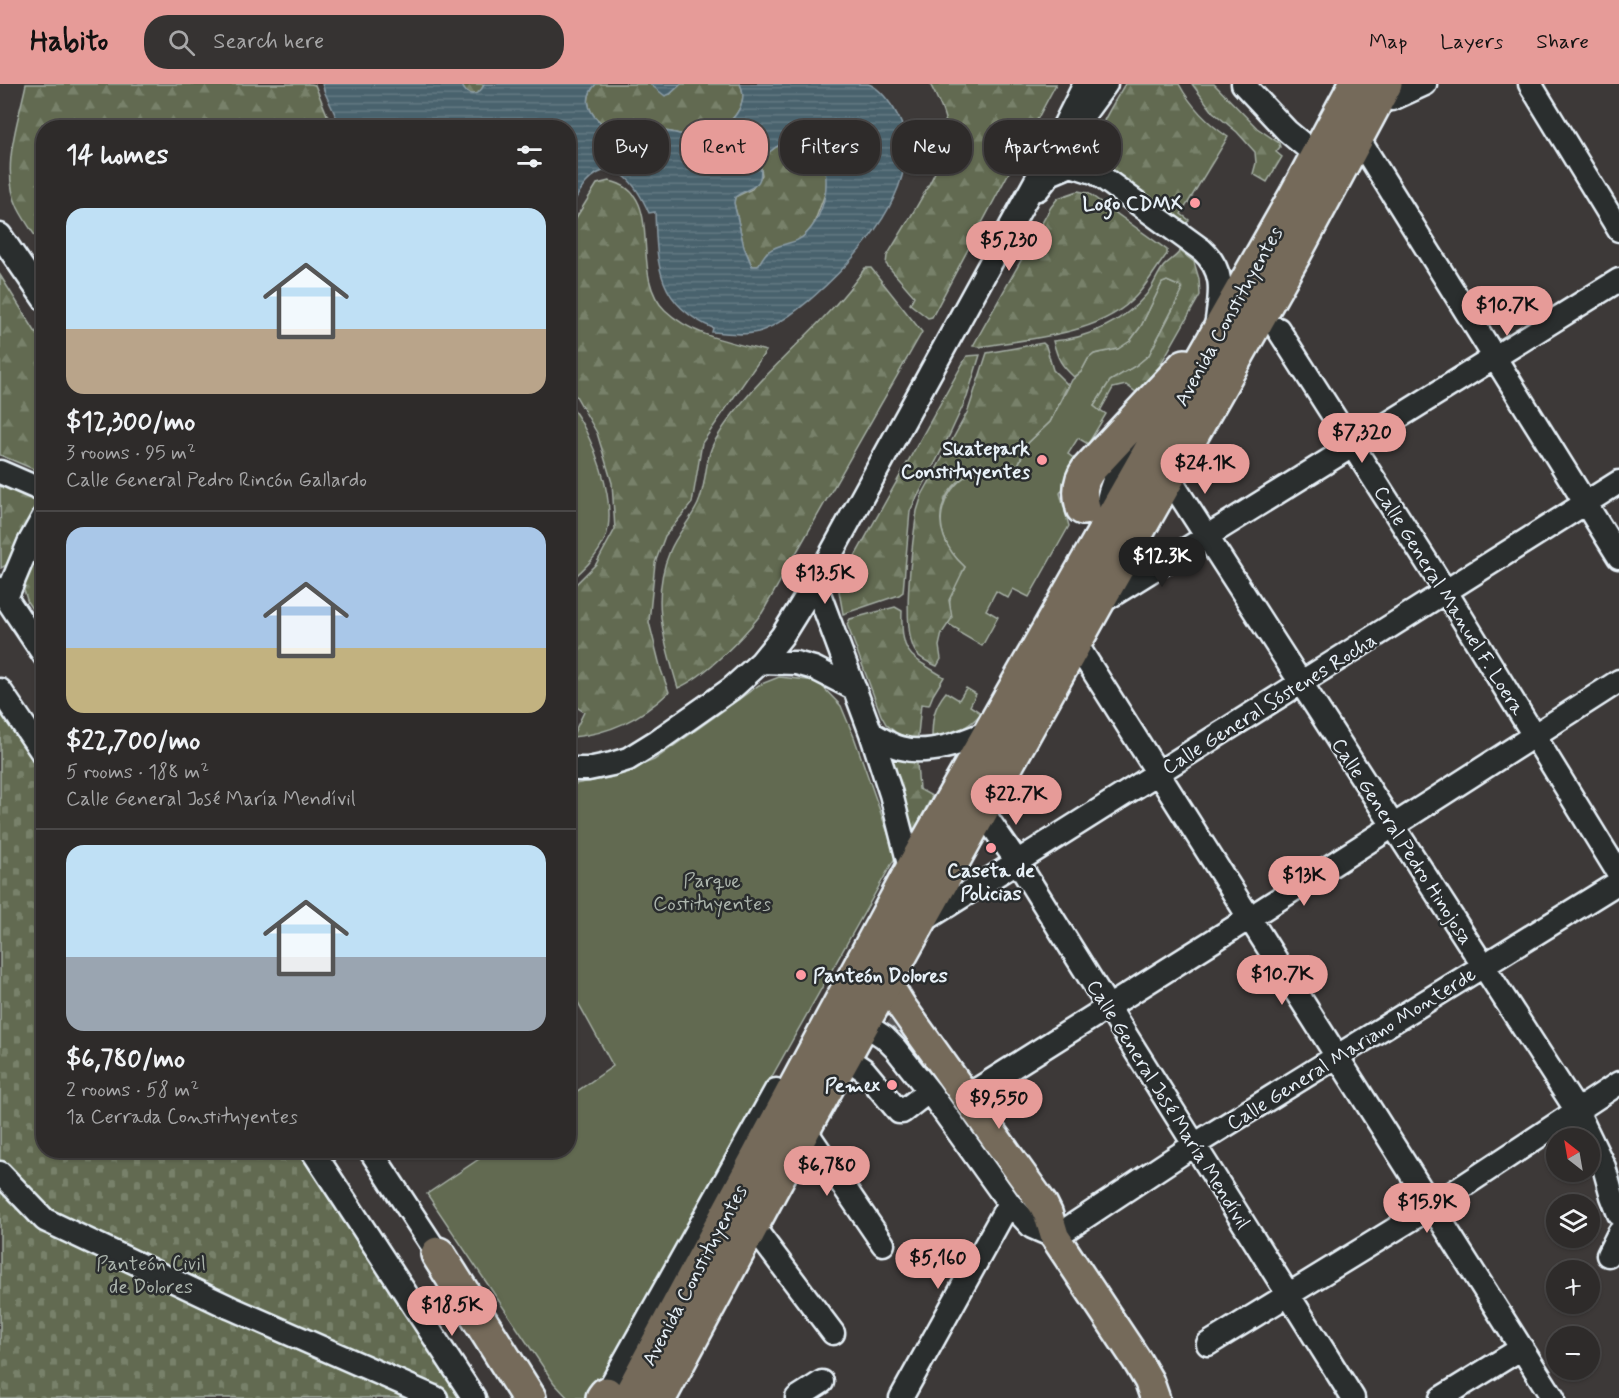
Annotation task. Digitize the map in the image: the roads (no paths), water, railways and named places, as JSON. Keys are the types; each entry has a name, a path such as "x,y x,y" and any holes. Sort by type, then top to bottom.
{"highway":[{"name":"Avenida Constituyentes","path":"609,1397 1102,539 1317,156 1373,88"},
{"name":"Avenida Constituyentes","path":"667,1393 751,1224 804,1128 855,1063 864,1024 886,981 1358,138 1373,88"},
{"path":"1207,435 1279,306 1287,287 1293,256"},
{"path":"1083,508 1080,488 1082,478 1214,338"},
{"path":"438,1254 529,1398"}],"main road":[{"path":"886,981 902,1007 1043,1204 1055,1237 1136,1359 1149,1381 1155,1398"}],"street":[{"path":"1066,120 1084,84"},
{"path":"1081,120 1106,84"},
{"path":"1243,84 1287,131 1317,156"},
{"path":"1373,88 1392,99 1425,84"},
{"path":"1530,84 1619,230"},
{"path":"1358,138 1619,557"},
{"path":"1016,218 1050,174 1071,165 1096,173 1211,258 1220,275 1214,338"},
{"path":"576,769 588,769 628,759 657,741 731,689 761,662 782,636 815,583 1040,174"},
{"path":"0,235 36,287"},
{"path":"1095,606 1619,280"},
{"name":"Calle General Manuel F. Loera","path":"1278,328 1446,592 1619,873"},
{"path":"0,472 36,488"},
{"name":"Calle General Pedro Hinojosa","path":"1169,478 1577,1111 1604,1167 1619,1214"},
{"name":"Calle General Sóstenes Rocha","path":"919,924 1619,482"},
{"path":"36,530 3,594 36,643"},
{"path":"815,583 871,733 891,794 911,872"},
{"path":"1075,642 1553,1398"},
{"path":"761,662 796,663 814,668 855,689"},
{"path":"967,1096 1619,681"},
{"path":"2,696 36,744"},
{"path":"871,733 900,748 922,751 964,741 990,731"},
{"name":"Calle General José María Mendívil","path":"982,811 1290,1294 1353,1398"},
{"name":"Calle General Mariano Monterde","path":"1055,1237 1194,1145 1619,882"},
{"path":"864,1024 903,1047 1055,1237"},
{"path":"903,1047 855,1063 899,1112 929,1091"},
{"path":"903,1047 929,1091 1009,1203 1032,1227 1055,1237"},
{"path":"609,1397 793,1060"},
{"path":"1208,1344 1433,1206 1619,1083"},
{"path":"804,1128 883,1244"},
{"path":"317,1158 474,1398"},
{"path":"375,1158 438,1254 460,1276 481,1303 540,1398"},
{"path":"0,1173 45,1220 231,1308 436,1398"},
{"path":"901,1398 1009,1203"},
{"path":"751,1224 833,1333"},
{"path":"1608,1255 1619,1233"},
{"path":"438,1254 447,1288 480,1346 515,1398"},
{"path":"1441,1398 1522,1348"},
{"path":"797,1398 822,1382"}],"water":[{"path":"322,84 462,84 466,92 473,94 479,91 484,84 596,84 590,93 588,103 598,120 594,120 594,174 597,174 583,186 576,199 576,120 338,120"},
{"path":"650,84 681,84 665,96"},
{"path":"740,84 868,84 883,94 900,120 892,120 892,174 902,174 898,187 876,229 861,249 812,298 780,322 758,332 741,334 712,332 713,328 681,307 671,295 659,266 655,212 649,213 639,193 621,174 669,174 669,131 681,134 681,174 761,174 758,182 735,197 734,203 744,247 752,266 758,266 773,248 802,238 815,222 822,208 825,174 880,174 880,120 780,120 780,145 768,153 768,120 731,120 742,101 743,92"}],"tunnel":[{"path":"857,1011 881,1018 911,1047"}],"place":[{"name":"Logo CDMX","path":"1195,203"},
{"name":"Skatepark Constituyentes","path":"1042,460"},
{"name":"Caseta de Policias","path":"991,848"},
{"name":"Panteón Dolores","path":"801,975"},
{"name":"Pemex","path":"892,1085"}],"park label":[{"name":"Parque Costituyentes","path":"712,892"},
{"name":"Panteón Civil de Dolores","path":"151,1274"}]}
